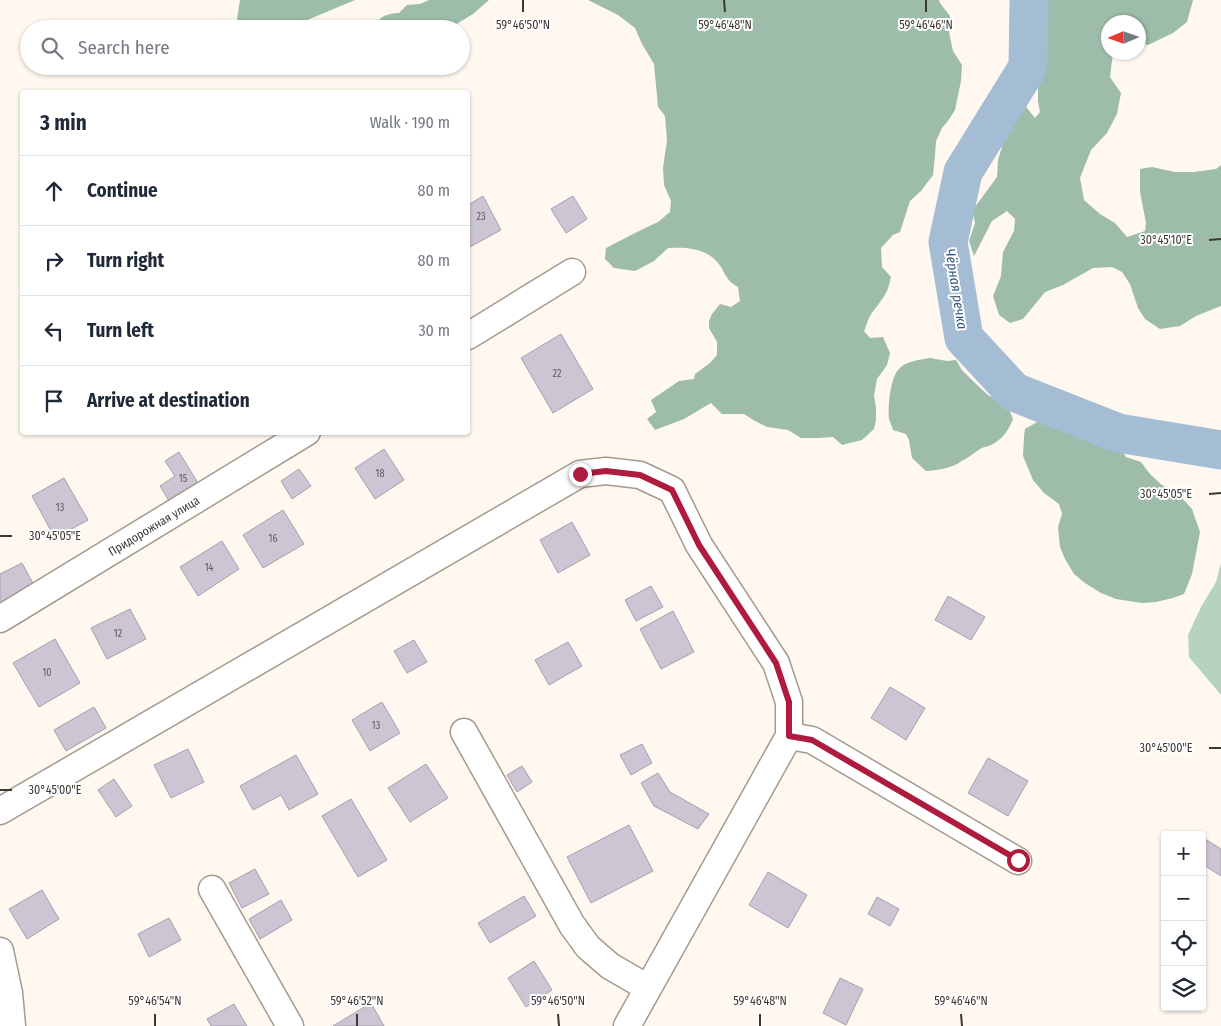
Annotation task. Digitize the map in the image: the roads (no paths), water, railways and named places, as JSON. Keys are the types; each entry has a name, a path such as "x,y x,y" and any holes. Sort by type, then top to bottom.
{"street":[{"path":"470,335 572,272"},
{"name":"Придорожная улица","path":"0,619 303,435"},
{"path":"0,811 580,474 606,471 640,475 672,490 699,545 776,663 789,702 789,736 627,1026"},
{"path":"464,732 572,925 588,946 610,966 648,988"},
{"path":"789,736 812,740 1018,860"},
{"path":"212,889 290,1026"},
{"path":"0,951 9,992 12,1026"}],"water":[{"path":"1118,433 1221,436 1221,454"}],"waterway":[{"name":"Чёрная речка","path":"1029,0 1028,67 963,172 948,242 964,338 1014,392 1118,433 1221,450"}]}
